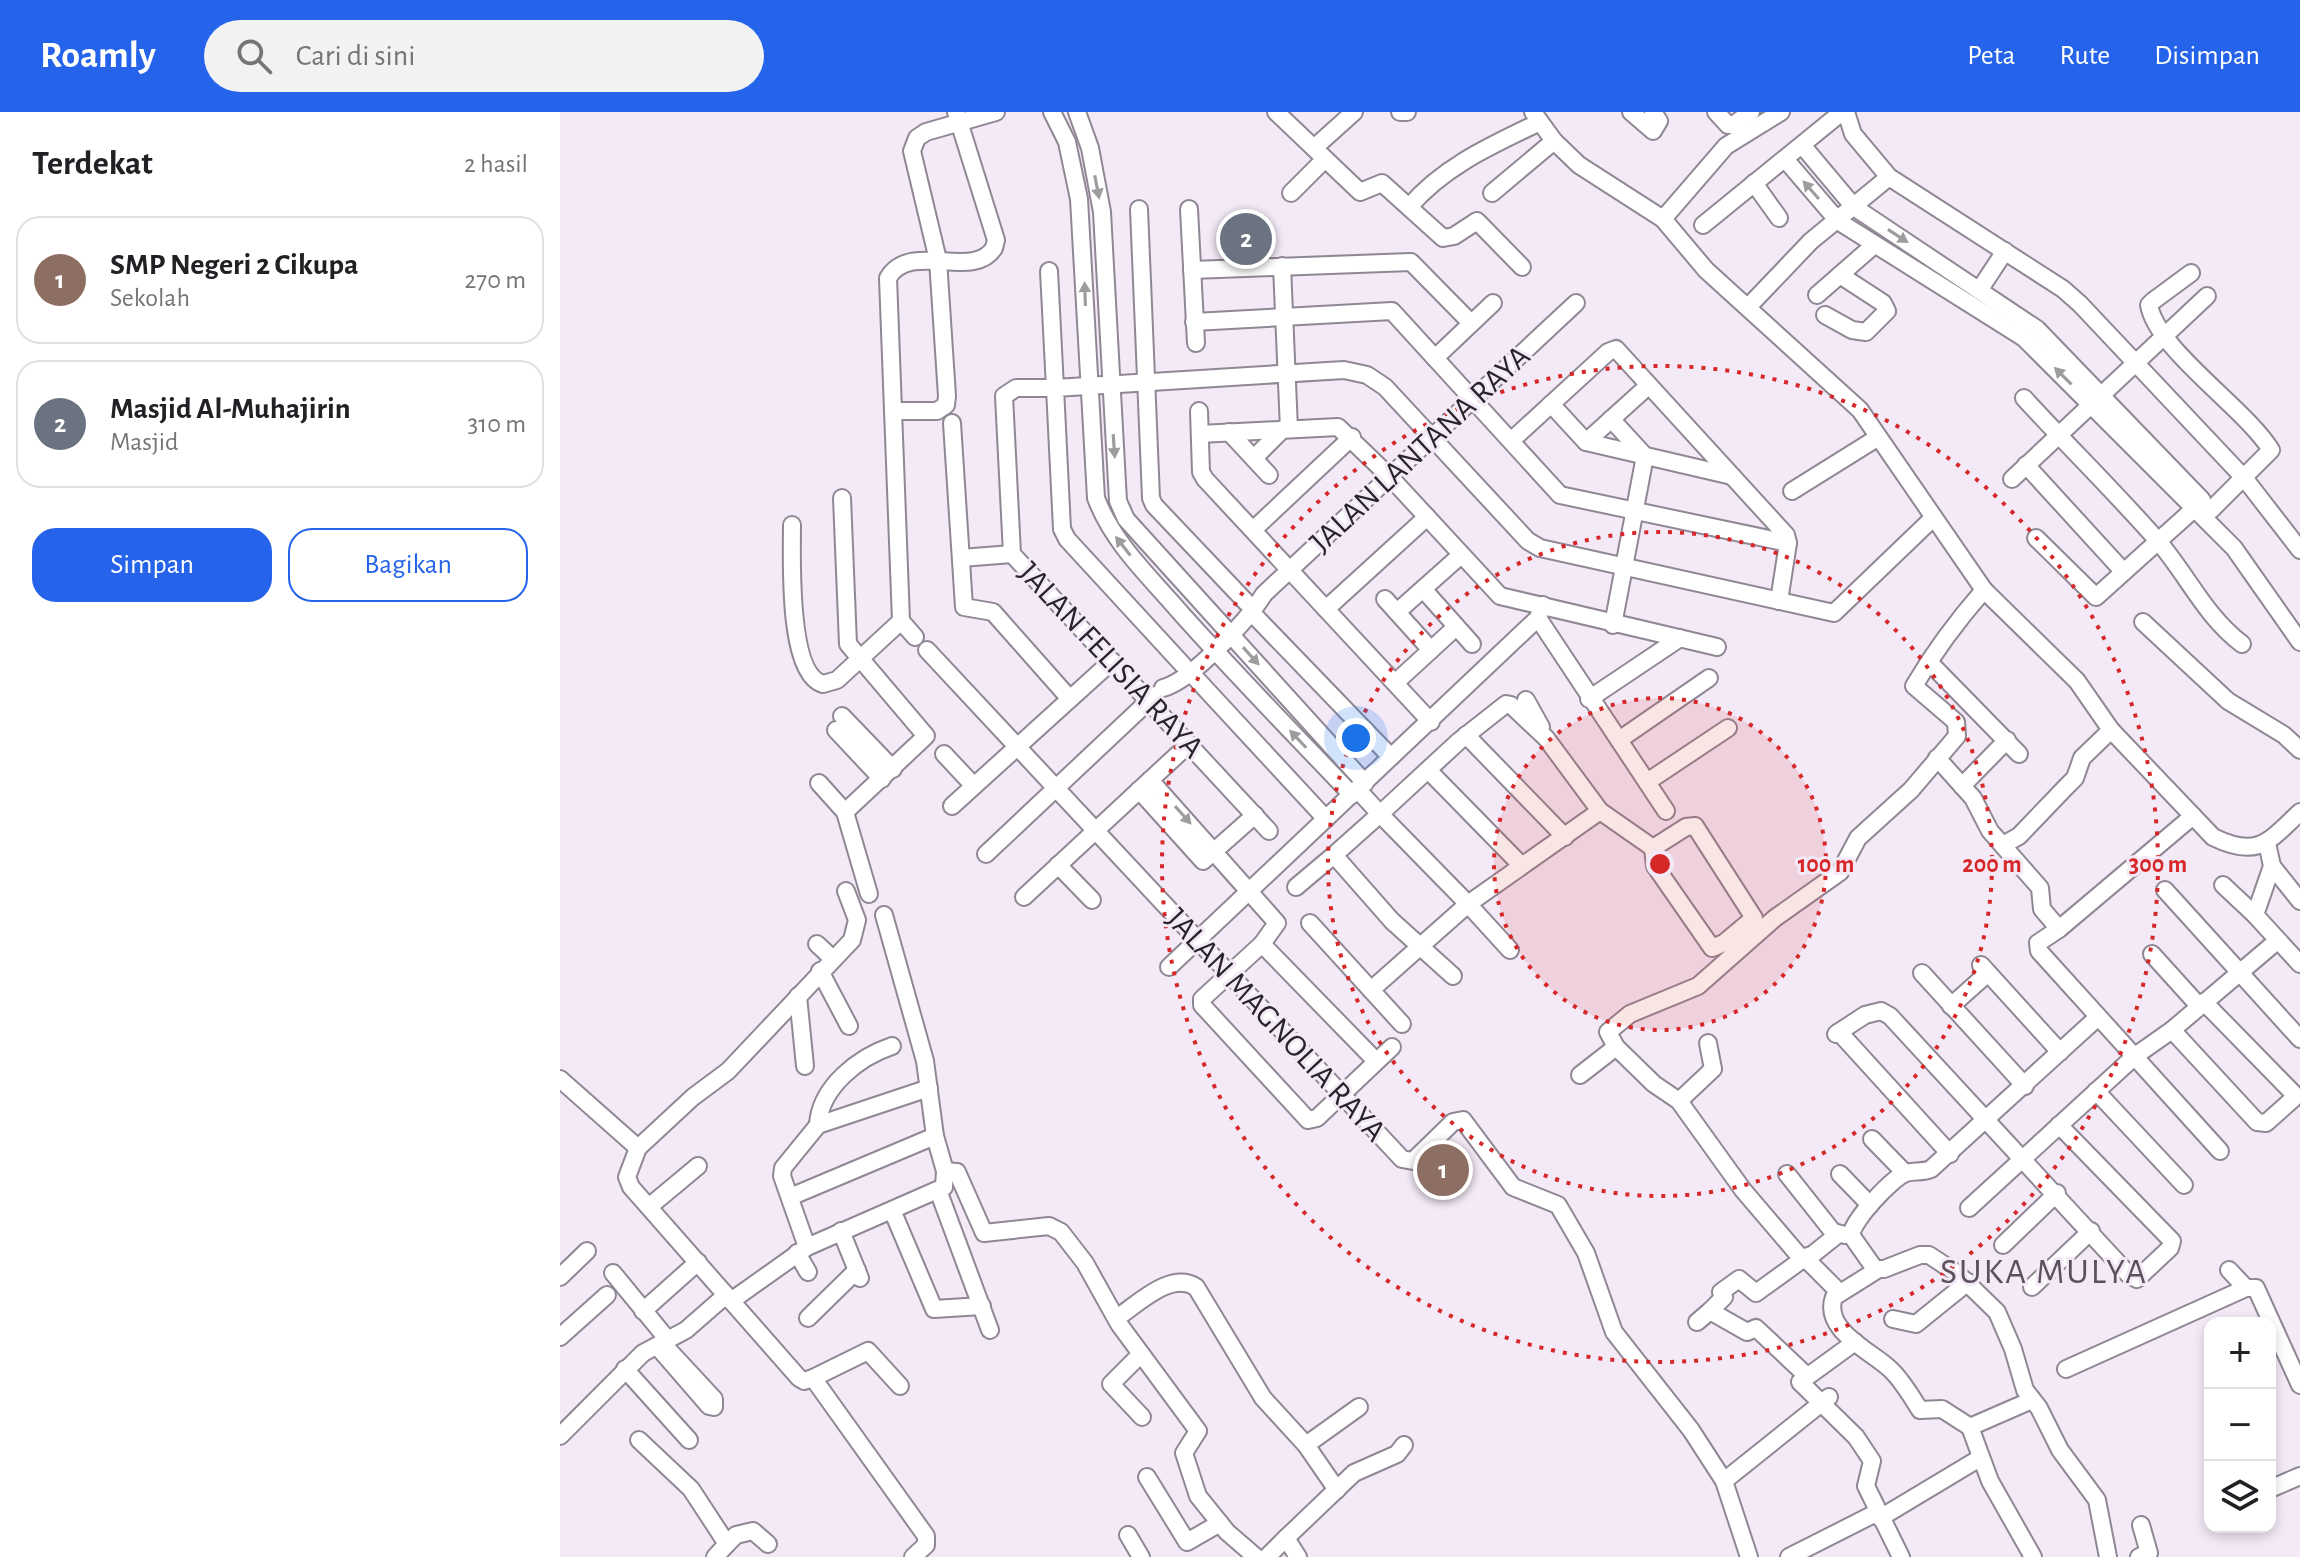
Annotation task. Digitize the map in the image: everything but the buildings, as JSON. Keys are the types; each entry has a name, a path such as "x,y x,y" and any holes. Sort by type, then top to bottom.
{"street":[{"path":"893,411 937,411 946,405 938,260 912,151 917,138 957,117 996,112"},
{"path":"1052,112 1067,142 1079,199 1096,498 1105,521 1122,547 1210,645 1358,789"},
{"path":"1077,112 1090,148 1102,212 1118,501 1126,519 1226,629 1380,814 1510,950"},
{"path":"1276,112 1360,192 1380,182 1443,238 1454,236 1477,221 1522,267"},
{"path":"1291,193 1319,153 1354,112"},
{"path":"1400,112 1407,112"},
{"path":"1631,112 1653,131 1659,121 1653,112"},
{"path":"1716,112 1728,125 1733,125 1751,112"},
{"path":"1663,219 1726,146 1781,112"},
{"path":"1703,225 1844,112 1853,134 1889,177 2063,289 2245,479 2300,550"},
{"path":"915,637 901,621 888,278 893,269 906,262 984,259 991,254 996,240 957,117"},
{"path":"1409,207 1459,161 1536,117 1554,141 1579,165 1663,219 1685,249 1852,401 1984,590 2077,681 2111,730 2213,837 2246,849 2267,843 2300,812"},
{"path":"1492,193 1554,141"},
{"path":"1802,145 1854,207 1986,299 2037,329 2096,400 2203,509 2237,539 2300,635"},
{"path":"1785,159 1838,221 1873,246 1986,299"},
{"path":"1748,307 1796,255 1889,177"},
{"path":"1754,183 1783,215 1765,229"},
{"path":"1139,209 1144,380 1154,505 1391,757"},
{"path":"1189,209 1196,343"},
{"path":"1817,295 1873,246"},
{"path":"1986,299 2005,251"},
{"path":"1192,270 1411,262 1471,323"},
{"path":"1254,458 1286,429 1282,266"},
{"path":"1049,271 1062,529 1067,539 1326,819"},
{"path":"2036,538 2092,596 2098,596 2157,540 2245,479 2270,454 2270,447 2165,336 2149,305 2191,273"},
{"path":"1825,315 1852,330 1866,332 1887,311 1883,303 1840,275"},
{"path":"2012,479 2207,296"},
{"path":"1435,358 1493,303"},
{"name":"JALAN LANTANA RAYA","path":"986,854 1149,700 1163,688 1173,686 1186,668 1249,607 1576,303"},
{"path":"1194,322 1392,311 1560,495 1788,543"},
{"path":"1512,440 1613,348 1786,535 1788,543 1779,601"},
{"path":"1055,388 1144,380 1344,370 1367,375 1385,387 1528,541 1540,548 1779,601 1839,611 1932,519"},
{"path":"1586,442 1648,386"},
{"name":"JALAN FELISIA RAYA","path":"1055,388 1016,388 1004,396 1012,554 1269,831"},
{"path":"2024,398 2157,540 2184,573 2209,615 2242,644"},
{"path":"1551,404 1586,442 1732,476"},
{"path":"1199,411 1201,472 1205,479 1431,722"},
{"path":"1611,419 1645,456"},
{"path":"952,423 965,609 993,612 1070,699"},
{"path":"1200,434 1338,427 1352,437 1500,596 1540,612 1717,647"},
{"path":"1229,432 1269,475"},
{"path":"1253,530 1352,437"},
{"path":"1792,491 1877,438"},
{"path":"1613,625 1645,456"},
{"path":"2026,465 2122,570"},
{"path":"842,498 848,641 860,659 926,732 924,740 845,812"},
{"path":"2203,509 2300,642"},
{"path":"1326,609 1427,517"},
{"path":"792,525 797,645 808,672 818,683 828,684 901,621"},
{"path":"961,558 1012,554"},
{"path":"1397,612 1461,555"},
{"path":"1423,589 1472,644"},
{"path":"1840,1293 1743,1190 1679,1101 1654,1084 1616,1047 1608,1030 1630,1014 1698,986 1775,918 1840,872 1858,838 1911,790 1957,736 1959,728 1914,686 1930,663 1935,647 1984,590"},
{"path":"1385,599 1431,650"},
{"path":"1540,612 1589,699 1666,811"},
{"path":"1169,967 1431,722 1540,612"},
{"path":"2143,622 2228,701 2284,735 2300,750"},
{"path":"1395,683 1456,627"},
{"path":"1589,699 1680,638"},
{"name":"JALAN MAGNOLIA RAYA","path":"927,650 1402,1159 1409,1162 1453,1122 1463,1120 1513,1187 1558,1205 1586,1253 1614,1332 1691,1430 1724,1481 1749,1557"},
{"path":"952,806 1112,661"},
{"path":"1930,663 2019,754"},
{"path":"1619,740 1709,678"},
{"path":"1526,700 1546,738 1600,811 1653,848 1655,866 1712,948 1750,924 1754,918 1750,908 1695,826 1686,827 1653,848"},
{"path":"1296,887 1466,735 1506,704 1546,738"},
{"path":"839,723 887,774"},
{"path":"1647,782 1728,728"},
{"path":"2003,845 2019,836 2075,778 2082,758 2111,730"},
{"path":"1466,735 1565,837"},
{"path":"1962,786 2007,740"},
{"path":"1024,897 1189,744"},
{"path":"944,754 974,786"},
{"path":"1937,758 1975,801 1985,824 2040,888 2042,909 2059,929"},
{"path":"1428,770 1521,865"},
{"path":"819,783 845,812 869,894"},
{"path":"1144,785 1209,856 1276,921 1276,926 1262,944 1202,999 1202,1005 1304,1116 1308,1120 1317,1118 1392,1047"},
{"path":"1371,990 1468,904 1600,811"},
{"path":"1209,856 1255,815"},
{"path":"2193,816 2059,929 2038,943 2037,947 2220,1151"},
{"path":"2267,843 2272,866 2300,901"},
{"path":"1334,855 1419,947 1453,976"},
{"path":"1058,865 1092,900"},
{"path":"2255,915 2272,866"},
{"path":"2223,885 2300,964"},
{"path":"2165,890 2300,1039"},
{"path":"846,891 858,929 852,940 728,1071 693,1097 638,1148 627,1177 631,1187 799,1378 804,1381 813,1378 868,1351 900,1386"},
{"path":"560,1436 625,1369 802,1250 944,1187 945,1171 935,1136 925,1061 884,915"},
{"path":"1310,923 1402,1024"},
{"path":"1969,1208 2135,1056 2172,1030 2277,941"},
{"path":"817,944 849,1026"},
{"path":"1262,944 1375,1060"},
{"path":"2152,954 2293,1093 2293,1099 2266,1123 2257,1122 2172,1030"},
{"path":"1951,1006 1984,969 2060,1052"},
{"path":"1922,973 2025,1086"},
{"path":"798,996 805,1066"},
{"path":"1950,1154 1837,1033 1865,1015 1886,1012 2135,1279 2173,1243 2059,1125"},
{"path":"1807,1376 1756,1328 1747,1332 1703,1316 1724,1297 1721,1292 1739,1279 1756,1293 1844,1235 1870,1205 1905,1173 1925,1172 1950,1154 2098,1017"},
{"path":"1679,1101 1713,1069 1708,1043"},
{"path":"808,1272 782,1172 818,1125 824,1103 857,1061 892,1046"},
{"path":"1580,1075 1616,1047"},
{"path":"560,1079 638,1148"},
{"path":"818,1125 929,1088"},
{"path":"2096,1091 2184,1185"},
{"path":"790,1197 935,1136"},
{"path":"1872,1139 1905,1173"},
{"path":"650,1206 698,1166"},
{"path":"945,1171 957,1172 984,1233 1049,1226 1061,1232 1085,1263 1141,1354 1198,1431 1184,1453 1198,1496 1220,1523 1256,1557"},
{"path":"1787,1174 1877,1270"},
{"path":"1840,1174 1870,1205"},
{"path":"938,1190 990,1330"},
{"path":"2003,1245 2057,1193"},
{"path":"892,1210 934,1309 982,1306"},
{"path":"808,1318 859,1276 841,1231"},
{"path":"2032,1287 2091,1231"},
{"path":"560,1277 587,1251"},
{"path":"2033,1557 1980,1458 1970,1427 1942,1409 1920,1410 1892,1370 1842,1329 1832,1309 1832,1302 1840,1293 1877,1270 1925,1254 1968,1282 1997,1312 2013,1349 2018,1376 2039,1408 2060,1450 2097,1500 2108,1557"},
{"path":"643,1311 698,1262"},
{"path":"2229,1270 2246,1288"},
{"path":"613,1273 643,1311 662,1343"},
{"path":"1118,1317 1174,1281 1181,1280 1196,1287 1263,1398 1306,1445 1337,1490"},
{"path":"1893,1319 1916,1324 1968,1282"},
{"path":"2066,1369 2246,1288 2256,1288 2300,1385"},
{"path":"560,1337 607,1295"},
{"path":"1855,1342 1800,1381 1801,1385 1826,1400 1872,1461 1865,1483 1901,1557"},
{"path":"1141,1354 1111,1384 1142,1417"},
{"path":"625,1369 689,1440"},
{"path":"813,1378 926,1536 926,1545 913,1557"},
{"path":"1724,1481 1826,1400"},
{"path":"1970,1427 2032,1400"},
{"path":"1306,1445 1359,1407"},
{"path":"639,1440 691,1489 727,1544"},
{"path":"1267,1557 1354,1473 1397,1454 1404,1445"},
{"path":"1789,1557 1879,1515 1980,1458"},
{"path":"2276,1486 2300,1476"},
{"path":"1147,1477 1187,1542 1220,1523"},
{"path":"2139,1557 2149,1553 2141,1525"},
{"path":"715,1557 736,1535 753,1531 768,1544"},
{"path":"1128,1535 1141,1557"},
{"path":"1286,1538 1298,1557"}],"place":[{"name":"Masjid Al-Muhajirin","path":"1246,239"},
{"name":"SMP Negeri 2 Cikupa","path":"1443,1170"}],"district":[{"name":"SUKA MULYA","path":"2044,1272"}]}
